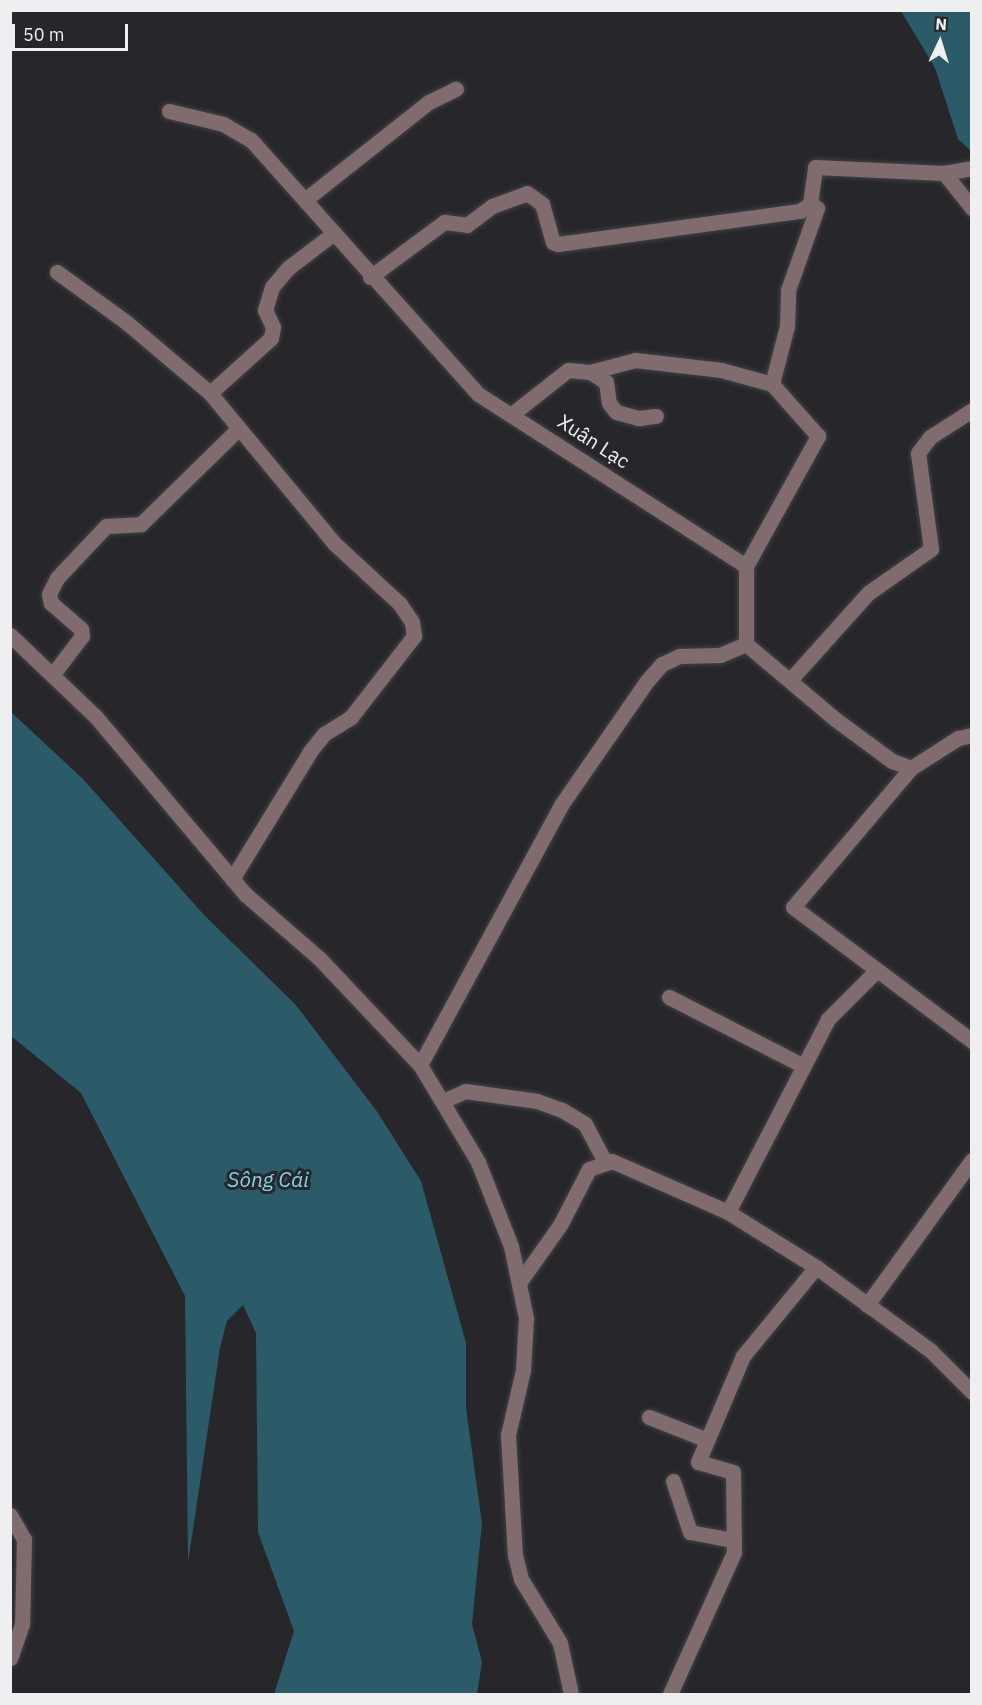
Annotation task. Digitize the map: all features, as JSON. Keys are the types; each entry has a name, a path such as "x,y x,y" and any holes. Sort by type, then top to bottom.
{"street":[{"path":"306,200 429,102 456,89"},
{"name":"Xuân Lạc","path":"169,111 240,132 306,200 467,385 746,566"},
{"path":"810,204 815,167 944,173 972,168"},
{"path":"944,173 972,208"},
{"path":"370,276 444,222 467,225 492,206 527,193 542,204 553,242 558,244 776,216 810,204 817,208 788,290 788,326 772,384"},
{"path":"210,393 271,338 273,327 265,310 272,287 288,268 334,233"},
{"path":"57,272 126,322 210,393 334,543 400,604 414,629 411,640 351,717 324,734 311,750 232,879"},
{"path":"512,414 568,370 590,372 635,360 721,370 772,384 818,436 746,566 746,644"},
{"path":"590,372 606,382 609,403 616,412 639,418 656,416"},
{"path":"790,680 868,593 931,549 918,453 930,436 972,410"},
{"path":"53,674 82,636 81,629 51,603 49,594 57,578 106,526 141,524 238,429"},
{"path":"10,635 96,717 232,879 320,959 420,1065 443,1101 490,1188 521,1281 526,1318 523,1370 508,1435 515,1555 521,1579 560,1642 571,1695"},
{"path":"746,644 892,761 911,768"},
{"path":"420,1065 561,805 647,681 662,664 679,656 720,655 746,644"},
{"path":"972,735 958,738 911,768 793,907 972,1041"},
{"path":"728,1212 802,1065 828,1019 877,970"},
{"path":"669,997 802,1065"},
{"path":"443,1101 465,1091 554,1107 585,1124 604,1160 654,1177 728,1212 816,1267 931,1351 972,1392"},
{"path":"521,1281 560,1226 590,1169 604,1160"},
{"path":"867,1305 972,1160"},
{"path":"670,1695 732,1561 733,1472 698,1462 743,1356 816,1267"},
{"path":"649,1417 707,1440"},
{"path":"673,1481 690,1532 733,1540"},
{"path":"10,1515 24,1539 22,1624 10,1658"}],"water":[{"path":"901,11 971,11 971,151 958,139 935,68"},
{"name":"Sông Cái","path":"11,712 83,779 205,916 295,1004 376,1110 421,1181 466,1343 466,1408 482,1523 472,1624 482,1662 477,1694 274,1694 294,1631 258,1532 256,1333 243,1305 227,1321 220,1348 188,1563 185,1296 81,1093 11,1036"}]}
